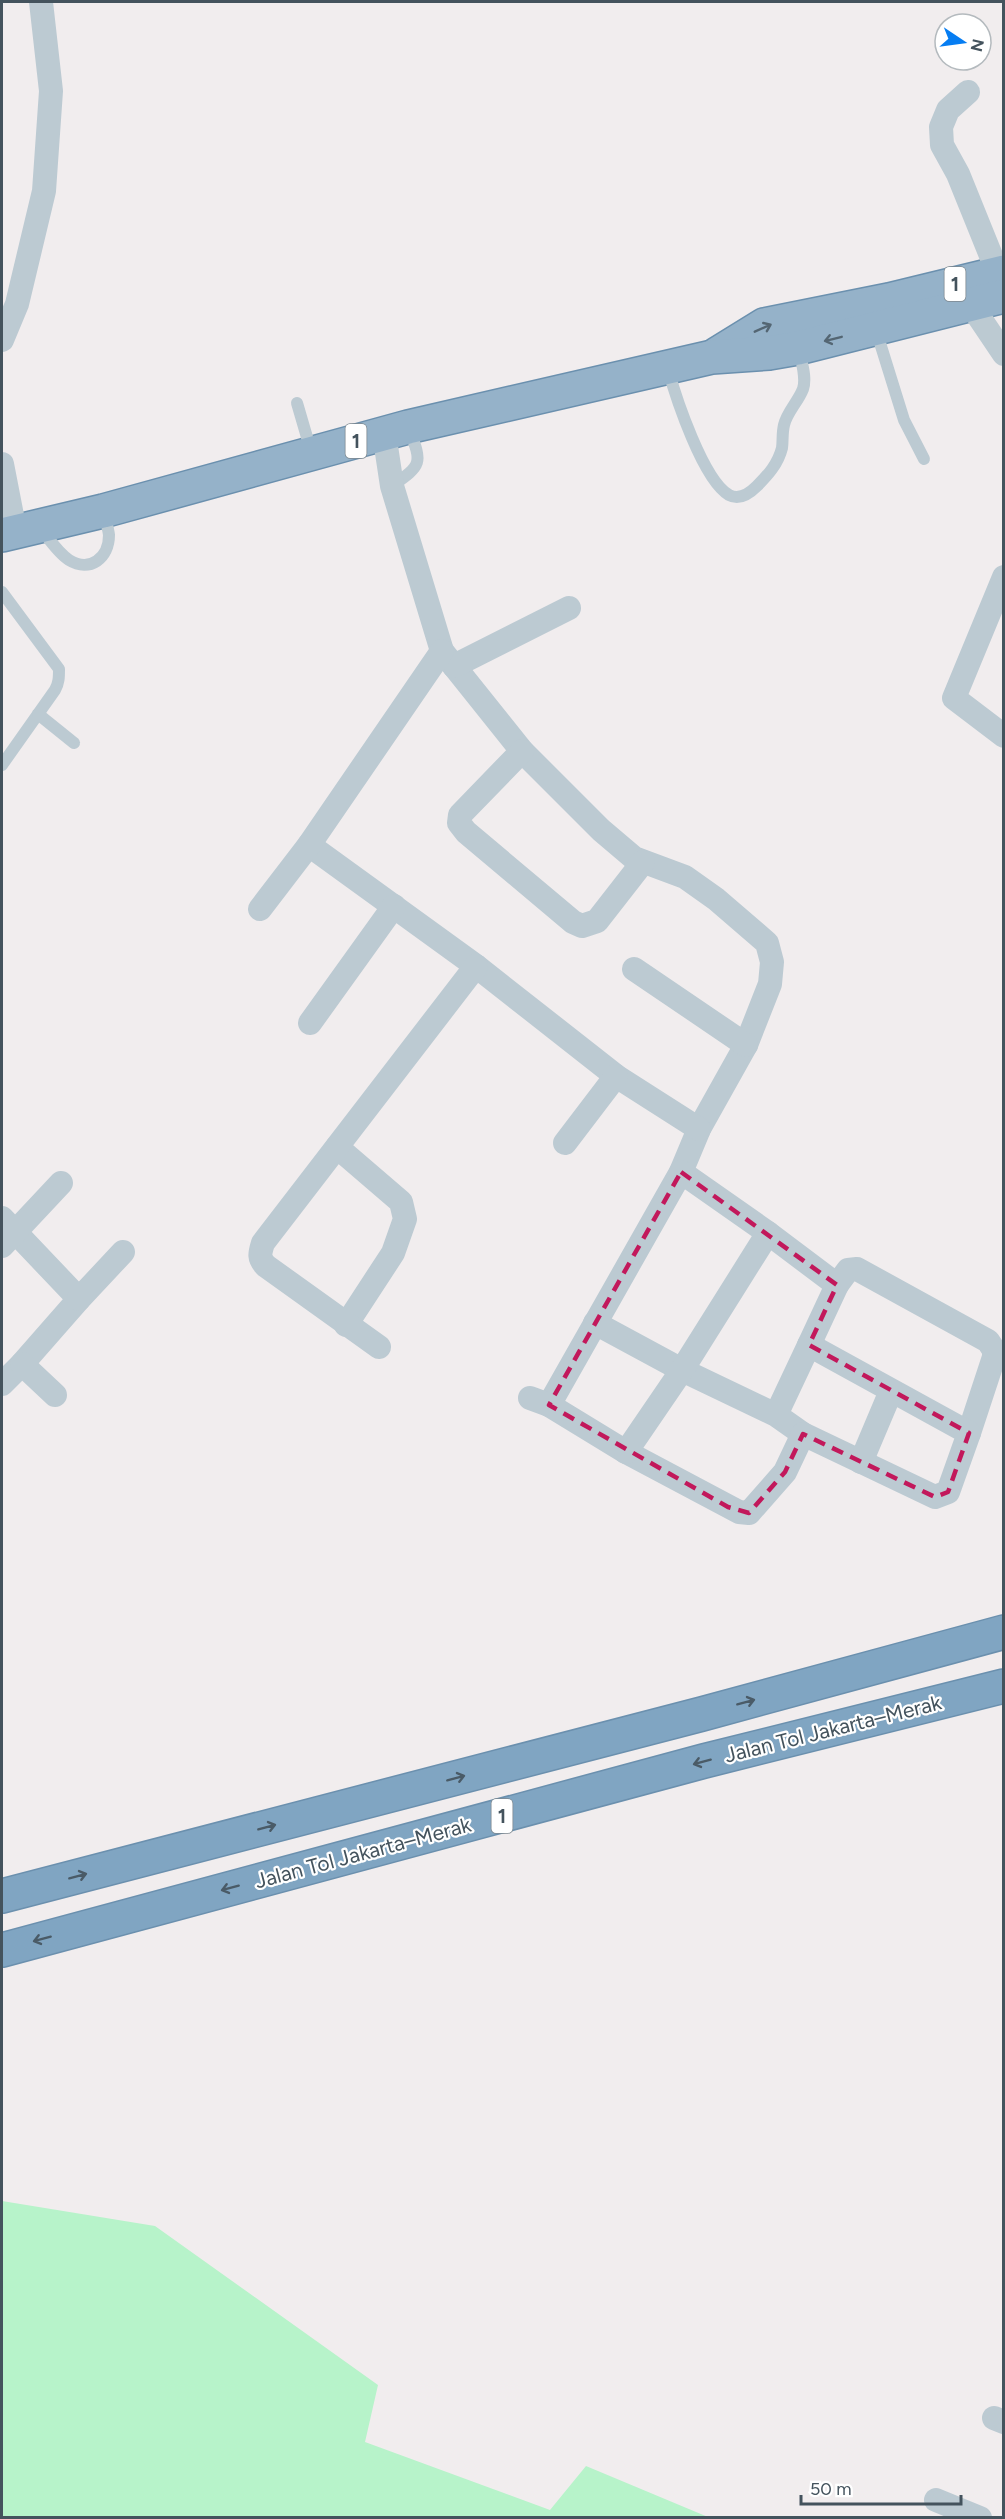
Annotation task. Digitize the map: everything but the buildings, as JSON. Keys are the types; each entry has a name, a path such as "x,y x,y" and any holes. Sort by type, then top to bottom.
{"highway":[{"name":"1","path":"19,530 103,511 396,430 712,357 769,353 798,348 971,305 1002,280"},
{"name":"1","path":"712,357 764,325 1002,280"},
{"name":"1","path":"2,1896 702,1714 1004,1632"},
{"name":"Jalan Tol Jakarta–Merak","path":"2,1950 705,1761 1004,1686"}],"street":[{"path":"2,340 17,304 44,191 51,91 41,2"},
{"path":"968,92 948,110 941,127 942,145 958,174 1002,280"},
{"path":"971,305 1004,354"},
{"path":"396,430 392,486 448,659 522,751 601,830 634,858 685,877 717,899 766,943 772,962 770,984 746,1045 699,1129 681,1172 595,1323 539,1401 626,1452 739,1512 749,1513 785,1472 803,1434"},
{"path":"2,464 19,530"},
{"path":"1004,577 954,698 1004,736"},
{"path":"260,909 448,659 569,608"},
{"path":"522,751 460,815 459,823 466,832 573,922 582,926 597,921 643,862"},
{"path":"309,845 476,966 616,1076 699,1129"},
{"path":"310,1023 394,906"},
{"path":"379,1347 266,1266 259,1254 262,1243 476,966"},
{"path":"634,969 746,1045"},
{"path":"565,1143 616,1076"},
{"path":"337,1147 401,1202 405,1219 393,1253 346,1325"},
{"path":"681,1172 837,1285"},
{"path":"61,1183 6,1232 79,1299"},
{"path":"626,1452 682,1370 768,1233"},
{"path":"2,1384 123,1252"},
{"path":"595,1323 682,1370 776,1415 803,1434 935,1497 948,1492 994,1357 994,1350 988,1341 857,1269 848,1270 837,1285 776,1415"},
{"path":"809,1345 969,1433"},
{"path":"22,1364 55,1395"},
{"path":"861,1462 891,1391"},
{"path":"936,2500 980,2517"}],"lane":[{"path":"876,329 904,420 924,459"},
{"path":"668,368 678,408 696,448 718,484 729,495 741,497 750,492 772,470 782,449 784,425 804,387 804,371 798,348"},
{"path":"297,403 311,453"},
{"path":"19,530 68,560 80,565 92,565 102,559 108,544 109,533 103,511"},
{"path":"2,592 59,669 59,684 2,765"},
{"path":"38,714 74,743"}],"highlighted area":[{"path":"681,1172 837,1285 809,1345 969,1433 948,1492 935,1497 803,1434 785,1472 749,1513 728,1507 549,1405"}],"green space":[{"path":"2,2201 155,2226 378,2385 365,2442 550,2510 586,2466 708,2517 2,2517"}]}
